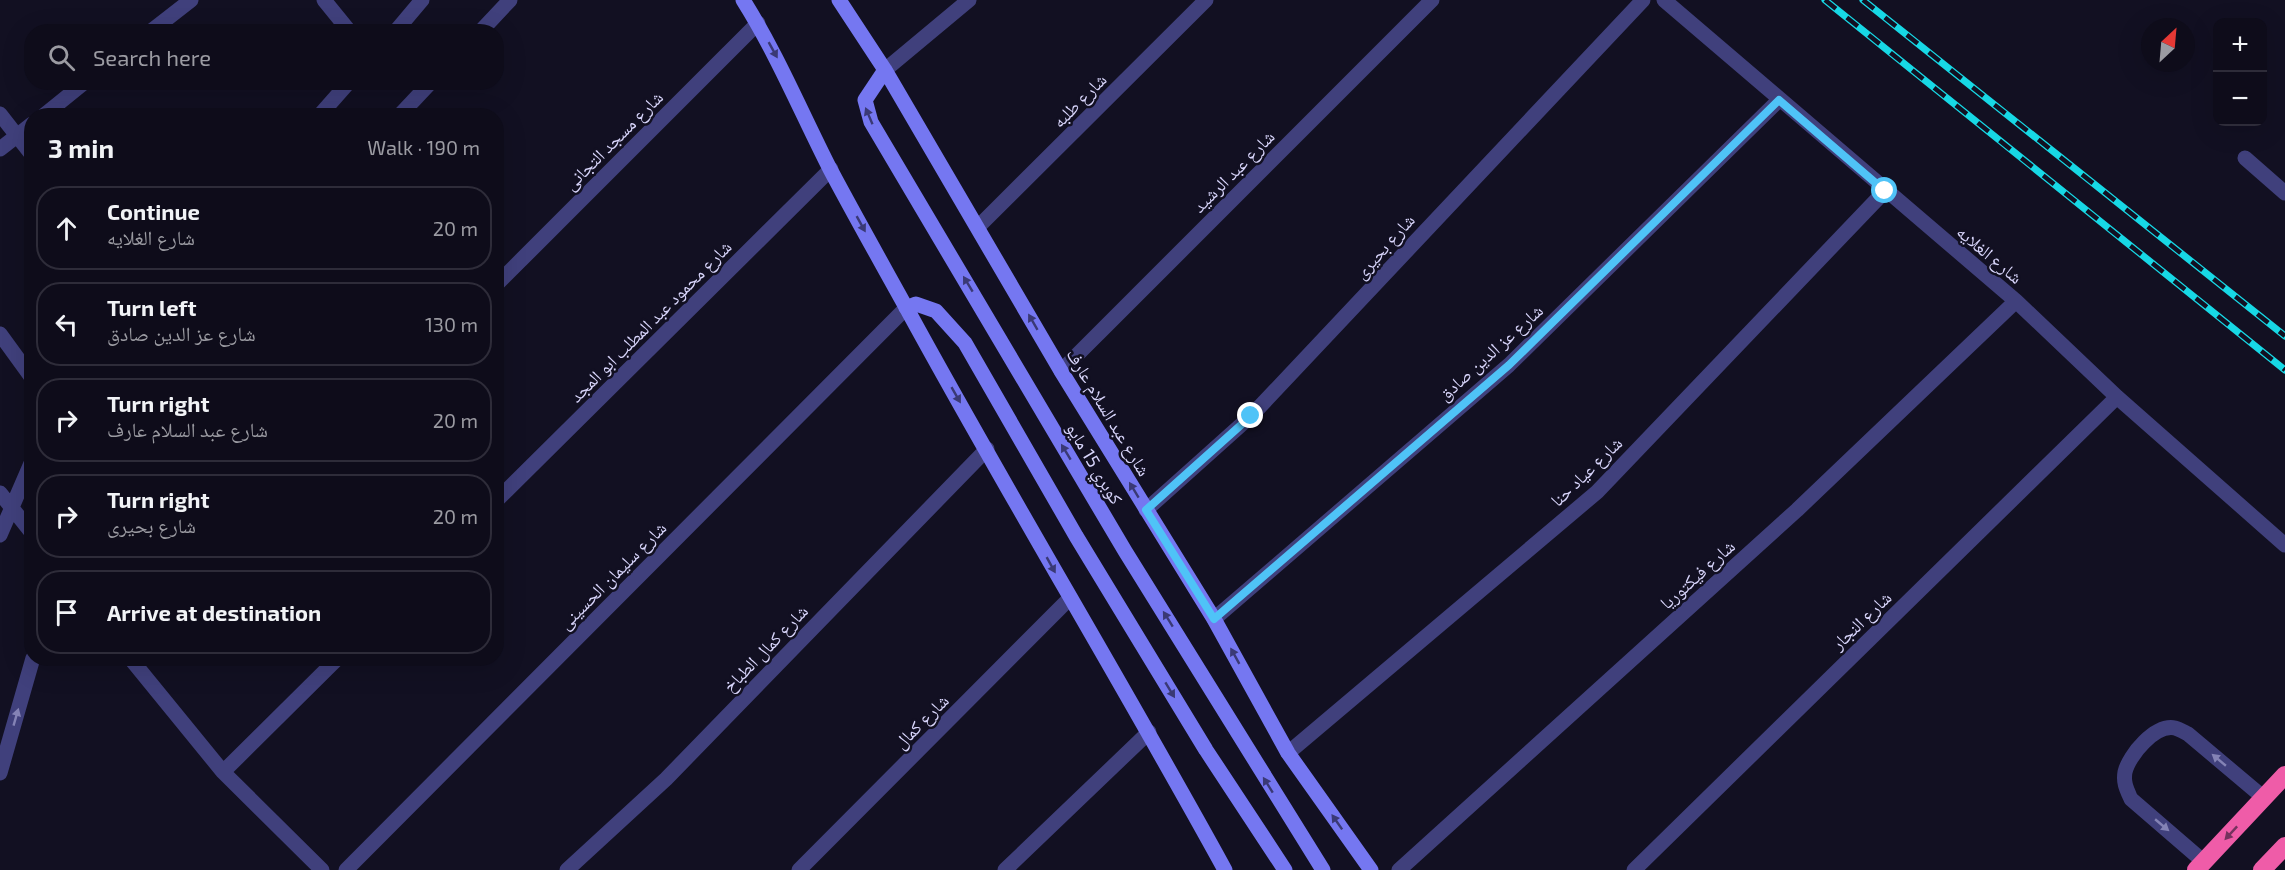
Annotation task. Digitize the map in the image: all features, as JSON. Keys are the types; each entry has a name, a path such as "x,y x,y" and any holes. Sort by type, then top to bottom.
{"highway":[{"path":"2205,867 2285,775"},
{"path":"2262,870 2285,846"}],"main road":[{"path":"743,0 777,57 831,169 906,308 1070,598 1149,732 1225,870"},
{"name":"شارع عبد السلام عارف","path":"839,0 885,70 1061,370 1214,619 1288,753 1371,870"},
{"name":"كوبري 15 مايو","path":"885,70 865,100 871,122 984,309 1028,390 1248,753 1323,870"},
{"path":"906,308 916,304 925,306 946,320 964,343 1076,536 1206,750 1285,870"}],"street":[{"path":"160,24 191,0"},
{"path":"324,0 344,24"},
{"path":"402,24 422,0"},
{"path":"488,24 510,0"},
{"path":"885,70 969,0"},
{"name":"شارع طلبه","path":"978,227 1206,0"},
{"name":"شارع عبد الرشيد","path":"1061,370 1432,0"},
{"name":"شارع بحيرى","path":"1146,510 1251,416 1643,0"},
{"name":"شارع الغلايه","path":"1664,0 2016,301 2116,397 2285,544"},
{"name":"شارع مسجد التجانى","path":"504,277 758,23"},
{"path":"53,108 75,90"},
{"path":"326,108 342,90"},
{"path":"407,108 423,90"},
{"name":"شارع عز الدين صادق","path":"1214,619 1509,365 1779,100"},
{"path":"0,114 24,145"},
{"path":"0,149 24,130"},
{"path":"2245,158 2285,193"},
{"name":"شارع محمود عبد المطلب ابو المجد","path":"504,493 831,169"},
{"name":"شارع عياد حنا","path":"1288,753 1597,492 1885,191"},
{"name":"شارع فيكتوريا","path":"1399,870 1797,510 2016,301"},
{"name":"شارع سليمان الحسينى","path":"346,870 906,308"},
{"path":"0,334 24,367"},
{"name":"شارع النجار","path":"1634,870 2116,397"},
{"name":"شارع كمال الطباخ","path":"567,870 666,779 987,449"},
{"path":"0,535 24,479"},
{"path":"0,493 24,522"},
{"name":"شارع كمال","path":"799,870 1070,598"},
{"path":"0,773 31,666"},
{"path":"137,666 224,772 322,870"},
{"path":"224,772 330,666"},
{"path":"2205,867 2131,799 2125,786 2125,772 2131,759 2147,740 2158,731 2174,728 2188,734 2264,798"},
{"path":"1005,870 1149,732"}],"railway":[{"path":"1825,0 2285,370"},
{"path":"1863,0 2285,336"}],"route":[{"path":"1251,416 1146,510 1214,619 1509,365 1779,100 1885,191"}]}
